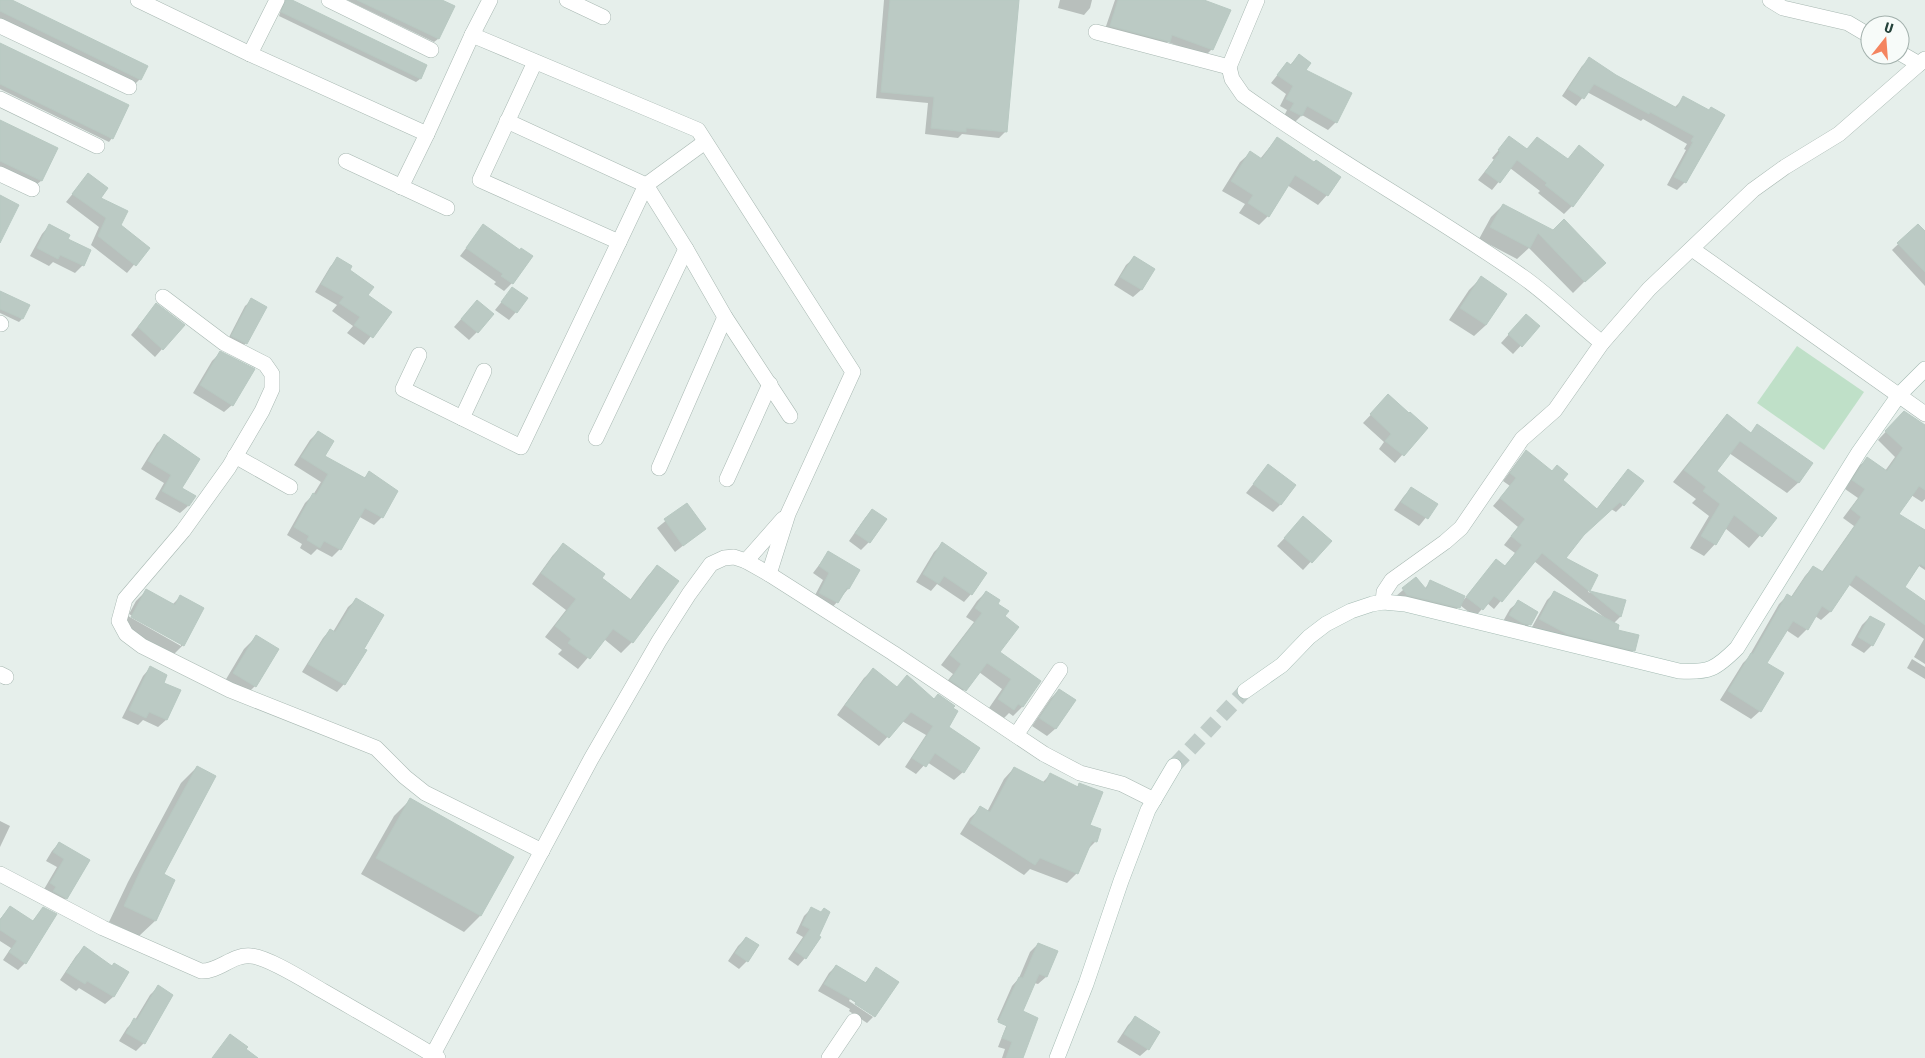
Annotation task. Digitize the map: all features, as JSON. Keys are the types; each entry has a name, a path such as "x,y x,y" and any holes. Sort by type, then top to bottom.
{"street":[{"path":"138,0 250,54 427,134"},
{"path":"250,54 277,0"},
{"path":"329,0 431,50"},
{"path":"402,186 489,0"},
{"path":"567,0 603,18"},
{"path":"1257,0 1229,67 1232,79 1243,95 1357,171 1446,225 1517,273 1602,343"},
{"path":"1770,0 1783,8 1848,23 1860,30"},
{"path":"0,26 129,87"},
{"path":"1096,32 1229,67"},
{"path":"472,34 698,130 853,372 788,514 769,574"},
{"path":"1383,602 1384,592 1392,580 1445,542 1461,528 1522,439 1555,410 1602,343 1649,289 1753,190 1785,167 1838,134 1922,62 1910,57"},
{"path":"535,62 480,180 619,242"},
{"path":"0,99 97,146"},
{"path":"508,121 646,185 725,317 790,416"},
{"path":"420,355 403,389 521,447 646,185 705,142"},
{"path":"346,161 447,208"},
{"path":"0,174 32,189"},
{"path":"596,438 686,249"},
{"path":"1692,249 1925,414"},
{"path":"163,297 224,343 265,364 272,374 272,389 236,456 184,531 124,599 119,621 126,634 142,646 230,690 376,748 405,777 425,793 542,851"},
{"path":"659,468 725,317"},
{"path":"1246,691 1282,665 1309,637 1326,624 1351,611 1383,602 1406,604 1679,672 1697,672 1712,669 1724,661 1737,648 1750,630 1859,452 1899,395 1925,369"},
{"path":"462,418 484,371"},
{"path":"727,480 770,384"},
{"path":"236,456 290,487"},
{"path":"746,561 788,514"},
{"path":"0,874 103,928 201,971 209,972 243,956 258,957 292,974 434,1057 542,851 628,693 659,641 711,564 724,558 734,557 746,561 769,574 1044,754 1080,772 1122,784 1154,800"},
{"path":"1016,735 1060,670"},
{"path":"1057,1058 1086,984 1120,881 1148,810 1174,766"},
{"path":"829,1058 854,1021"}],"green space":[{"path":"1797,346 1864,392 1824,450 1757,403"}],"building":[{"path":"0,0 12,0 148,66 141,80 0,11"},
{"path":"286,0 292,0 427,65 421,79 281,12"},
{"path":"357,0 442,0 455,6 439,39"},
{"path":"890,0 1019,0 1007,132 966,128 966,132 931,128 934,97 881,92"},
{"path":"1118,0 1204,0 1231,10 1213,50 1172,35 1170,42 1110,26"},
{"path":"0,43 129,105 113,139 0,84"},
{"path":"1299,54 1311,63 1306,70 1352,93 1337,123 1307,106 1302,116 1290,110 1294,103 1286,99 1293,86 1277,75 1287,62 1291,65"},
{"path":"1589,57 1616,75 1677,108 1683,96 1709,110 1711,107 1725,115 1686,183 1674,177 1693,142 1691,141 1694,136 1594,84 1584,99 1568,89"},
{"path":"0,120 58,148 42,181 0,161"},
{"path":"1509,136 1527,149 1537,137 1568,159 1579,145 1604,165 1573,207 1545,185 1547,183 1517,160 1500,183 1485,172"},
{"path":"1277,137 1314,162 1316,160 1341,177 1328,196 1295,175 1269,217 1248,203 1253,195 1231,181 1250,151 1262,159"},
{"path":"88,173 108,188 101,198 128,211 121,225 150,248 136,266 98,236 106,218 72,194"},
{"path":"0,195 19,205 0,243"},
{"path":"1503,204 1553,230 1564,219 1606,263 1585,282 1538,233 1530,248 1490,227"},
{"path":"49,224 70,235 68,239 91,250 84,266 60,255 58,259 37,248"},
{"path":"483,224 520,250 521,248 533,256 513,284 501,276 503,274 466,248"},
{"path":"1918,224 1925,231 1925,272 1897,243"},
{"path":"1134,256 1155,269 1142,290 1120,277"},
{"path":"337,257 352,266 350,270 374,287 368,295 392,312 373,338 354,325 360,317 339,303 344,297 321,284"},
{"path":"1481,276 1507,294 1486,325 1460,308"},
{"path":"512,287 528,298 517,313 501,302"},
{"path":"0,291 30,305 23,319 0,309"},
{"path":"251,298 267,307 247,344 231,336"},
{"path":"477,300 494,314 478,333 461,319"},
{"path":"156,303 185,325 163,350 138,327"},
{"path":"1526,314 1540,326 1522,347 1508,334"},
{"path":"220,351 255,369 233,406 200,385"},
{"path":"1388,394 1428,428 1404,456 1385,441 1391,434 1370,414"},
{"path":"1904,411 1925,425 1925,490 1919,486 1899,514 1925,530 1925,567 1920,564 1905,587 1925,601 1925,625 1856,575 1831,612 1822,606 1808,630 1793,621 1767,663 1784,673 1761,712 1728,691 1751,653 1753,654 1787,594 1792,597 1813,566 1823,572 1861,517 1851,509 1865,489 1852,480 1867,457 1887,471 1903,448 1885,431"},
{"path":"1727,414 1751,433 1757,424 1813,463 1799,483 1740,441 1717,471 1777,518 1762,537 1734,515 1716,545 1701,536 1720,504 1703,491 1706,487 1684,470"},
{"path":"318,431 334,441 325,456 365,478 369,471 398,491 383,518 365,508 341,550 324,541 320,548 307,540 309,536 294,527 313,493 316,495 328,474 301,457"},
{"path":"164,434 200,459 182,488 196,496 189,506 162,491 171,475 148,461"},
{"path":"1526,450 1552,471 1557,465 1568,474 1563,480 1597,509 1628,469 1644,481 1624,506 1620,502 1584,535 1566,558 1598,575 1590,591 1626,600 1621,617 1542,553 1502,602 1494,596 1483,610 1466,597 1496,559 1505,566 1522,545 1511,536 1525,519 1500,498 1516,478 1510,473"},
{"path":"1268,464 1296,485 1281,505 1253,484"},
{"path":"1411,487 1438,504 1428,519 1401,502"},
{"path":"687,503 706,529 683,546 664,519"},
{"path":"872,509 887,519 870,543 855,533"},
{"path":"1303,516 1332,541 1312,563 1284,538"},
{"path":"942,542 987,573 972,595 944,576 939,584 923,574"},
{"path":"563,543 605,574 602,578 631,600 657,565 679,581 633,643 613,629 590,659 568,643 571,639 555,626 576,599 541,573"},
{"path":"828,551 860,570 838,603 819,593 829,573 819,566"},
{"path":"1416,577 1426,589 1430,580 1465,596 1460,608 1407,595 1402,588"},
{"path":"146,589 175,605 180,595 204,608 184,646 131,617"},
{"path":"986,591 1000,600 998,604 1009,611 1005,616 1019,627 1000,652 1041,681 1023,707 1018,704 1014,710 998,699 1011,679 987,663 966,691 950,680 961,664 950,655 982,613 975,608"},
{"path":"1554,591 1619,625 1618,630 1639,635 1635,651 1567,634 1539,619"},
{"path":"356,598 384,615 364,649 367,650 345,685 308,664 330,629 335,632"},
{"path":"1518,600 1538,612 1531,625 1522,623 1509,615"},
{"path":"1870,616 1885,624 1873,646 1858,637"},
{"path":"256,635 279,649 256,687 233,673"},
{"path":"150,666 167,675 164,683 181,690 167,720 149,712 146,718 129,710"},
{"path":"873,668 897,687 907,675 934,699 938,694 955,706 953,708 958,711 949,727 980,748 964,773 935,753 926,767 912,758 933,726 911,712 889,738 845,705"},
{"path":"1059,689 1076,700 1056,729 1039,718"},
{"path":"197,766 216,776 164,874 175,880 156,921 124,906 143,865"},
{"path":"1014,767 1045,783 1050,773 1078,787 1079,783 1103,792 1090,825 1101,829 1097,842 1092,841 1078,874 1040,858 1035,865 970,823 980,806 990,812"},
{"path":"410,798 514,857 481,916 376,858"},
{"path":"59,842 90,860 67,899 53,891 56,887 50,883 64,859 53,852"},
{"path":"10,906 33,921 43,907 57,914 26,964 9,952 17,941 0,930 0,920"},
{"path":"811,907 821,912 824,908 830,912 819,936 821,937 806,959 795,951 810,929 802,925"},
{"path":"746,937 759,945 748,962 735,953"},
{"path":"1038,943 1058,951 1047,977 1039,974 1023,1011 1038,1018 1023,1058 1006,1058 1012,1042 1002,1038 1007,1026 998,1022 1019,977 1023,978"},
{"path":"84,946 112,966 114,963 129,972 114,997 87,981 85,984 66,972"},
{"path":"836,965 866,983 876,967 899,982 875,1017 855,1004 856,1002 824,984"},
{"path":"158,985 173,995 145,1044 126,1033 134,1018 137,1020"},
{"path":"1135,1016 1160,1032 1149,1050 1124,1034"},
{"path":"230,1034 248,1047 246,1049 258,1058 212,1058"}],"tunnel":[{"path":"1174,766 1245,691"}]}
